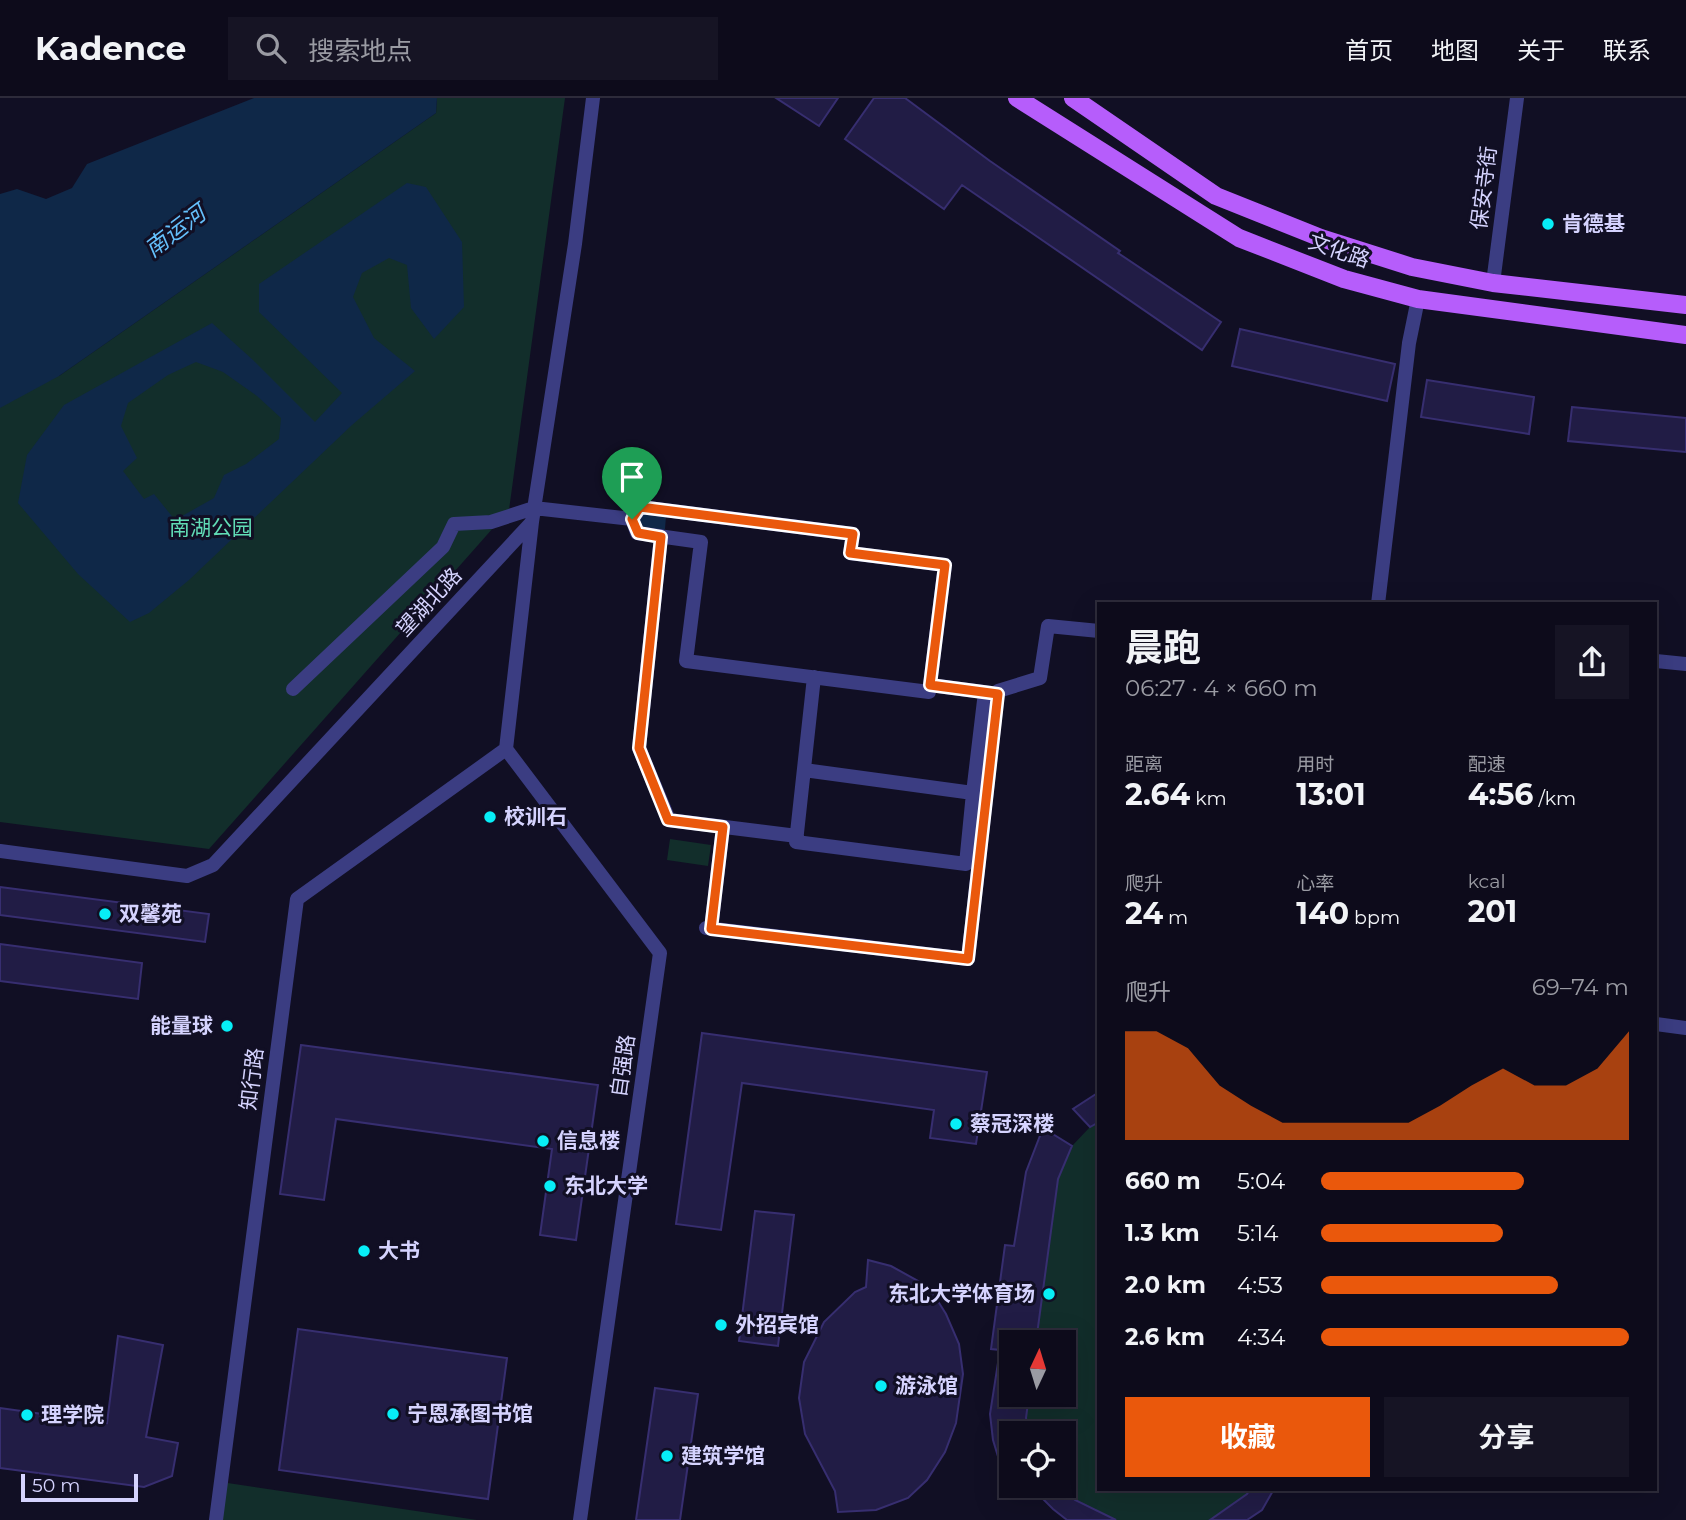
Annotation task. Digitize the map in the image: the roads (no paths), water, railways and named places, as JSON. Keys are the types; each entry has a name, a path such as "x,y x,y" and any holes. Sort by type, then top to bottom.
{"main road":[{"name":"文化路","path":"1017,98 1239,238 1344,279 1419,299 1686,335"},
{"name":"文化路","path":"1073,98 1216,196 1321,238 1412,267 1493,283 1686,305"}],"street":[{"path":"506,749 533,515 575,244 593,98"},
{"name":"保安寺街","path":"1493,283 1517,98"},
{"path":"1378,602 1409,343 1419,299"},
{"path":"632,519 640,507 705,515 853,534 850,553 945,565 929,692 686,661 705,515"},
{"path":"293,689 443,547 454,524 491,522 533,515 632,519"},
{"name":"望湖北路","path":"0,851 187,876 213,865 533,515"},
{"path":"632,519 638,533 701,542"},
{"path":"661,537 639,748 668,820 797,836"},
{"path":"930,685 991,693 1040,678 1048,626 1097,631"},
{"path":"1657,661 1686,664"},
{"path":"814,677 796,842 966,864 973,793 991,693"},
{"path":"723,827 709,928 968,959 991,693"},
{"name":"知行路","path":"216,1520 297,899 506,749"},
{"name":"自强路","path":"506,749 660,953 580,1520"},
{"path":"804,770 973,793"},
{"path":"1657,1024 1686,1027"}],"water":[{"name":"南运河","path":"254,98 437,98 436,113 59,376 0,408 0,194 17,189 46,199 72,188 87,164"},
{"path":"407,183 426,187 462,242 464,307 434,339 411,308 407,265 389,258 362,273 353,297 374,338 415,371 352,425 189,580 149,613 130,622 78,574 18,503 27,455 64,405 212,323 315,422 342,393 259,312 259,284","holes":["196,362 223,372 257,396 281,418 279,439 246,464 224,475 214,498 175,520 154,494 144,499 123,471 137,458 121,426 128,403 168,375"]},
{"path":"641,513 666,516 665,529 660,532 643,530 639,525"}],"place":[{"name":"肯德基","path":"1548,224"},
{"name":"校训石","path":"490,817"},
{"name":"双馨苑","path":"105,914"},
{"name":"能量球","path":"227,1026"},
{"name":"蔡冠深楼","path":"956,1124"},
{"name":"信息楼","path":"543,1141"},
{"name":"东北大学","path":"550,1186"},
{"name":"大书","path":"364,1251"},
{"name":"东北大学体育场","path":"1049,1294"},
{"name":"外招宾馆","path":"721,1325"},
{"name":"游泳馆","path":"881,1386"},
{"name":"宁恩承图书馆","path":"393,1414"},
{"name":"理学院","path":"27,1415"},
{"name":"建筑学馆","path":"667,1456"}],"park label":[{"name":"南湖公园","path":"211,528"}]}
